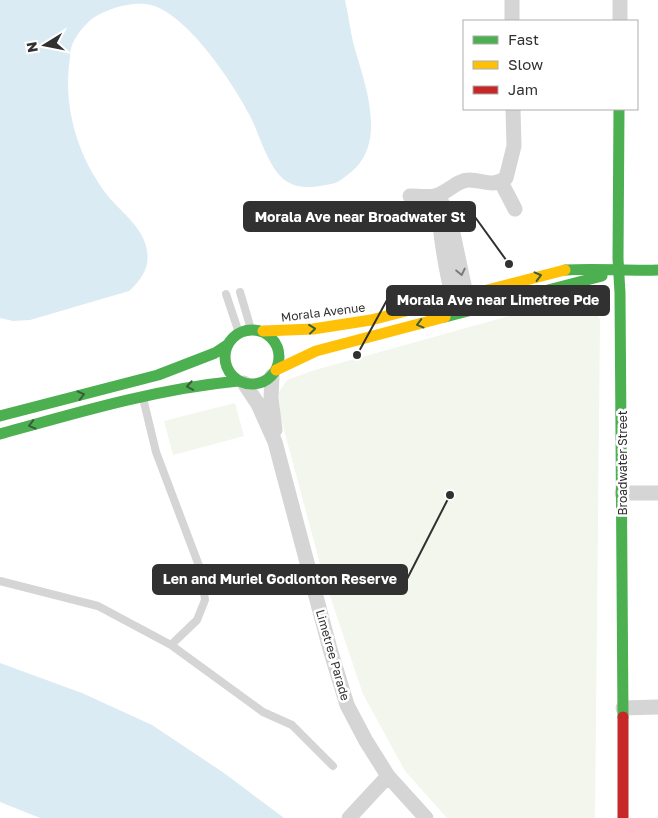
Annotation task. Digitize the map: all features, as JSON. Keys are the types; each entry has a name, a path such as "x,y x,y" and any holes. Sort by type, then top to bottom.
{"main road":[{"name":"Broadwater Street","path":"619,110 623,818"},
{"name":"Morala Avenue","path":"263,331 297,331 347,325 565,270 592,268 658,270"},
{"name":"Morala Avenue","path":"274,373 297,359 316,351 572,285 619,270"},
{"path":"0,416 158,375 215,353 227,345 239,333 251,330 263,331 275,341 280,355 274,373 259,384 241,382 196,385 143,396 0,434"},
{"path":"227,345 225,360 227,368 241,382"}],"street":[{"path":"512,0 512,20"},
{"path":"620,0 620,20"},
{"path":"410,196 426,197 438,195 459,182 468,180 498,184 506,178 514,146 513,110"},
{"path":"501,182 515,209"},
{"path":"438,195 439,224 463,313"},
{"name":"Limetree Parade","path":"274,373 271,398 275,442"},
{"name":"Limetree Parade","path":"241,382 258,404 275,442 330,649 347,705 366,741 388,776 426,818"},
{"path":"622,493 658,492"},
{"path":"623,708 658,707"},
{"path":"349,818 388,776"}],"lane":[{"path":"240,292 251,330"},
{"path":"226,294 239,333"},
{"path":"143,396 156,452 201,571 205,600 197,620 171,645"},
{"path":"0,581 98,606 171,645 263,712 292,725 333,766"}],"shaded area":[{"path":"0,0 345,0 353,42 371,113 371,131 368,148 360,163 346,176 333,184 308,187 291,184 279,175 269,159 249,114 232,85 208,51 179,21 165,11 144,4 124,5 104,12 94,18 78,33 71,48 68,82 71,117 82,150 98,182 142,235 148,257 146,268 141,278 129,291 30,320 13,321 0,318"},
{"path":"563,301 585,303 593,309 600,319 595,818 447,818 405,771 363,694 323,575 280,415 279,392 287,380 315,370"},
{"path":"235,403 244,436 173,455 164,421"},
{"path":"0,663 82,693 152,725 224,773 284,818 40,818 0,802"}],"traffic: fast":[{"path":"619,110 618,259 620,293 623,717"},
{"path":"565,270 658,270"},
{"path":"445,317 602,276"},
{"path":"247,330 257,330 267,334 275,342 279,357 275,372 267,380 257,384 247,384 237,380 229,372 225,362 225,352 229,342 237,334 247,330"},
{"path":"0,416 158,375 215,353 227,345"},
{"path":"0,434 147,395 238,381"}],"traffic: slow":[{"path":"263,331 313,329 371,320 565,270"},
{"path":"276,370 316,351 445,317"}],"traffic: jam":[{"path":"623,717 623,818"}],"place":[{"name":"Morala Ave near Broadwater St","path":"509,264"},
{"name":"Morala Ave near Limetree Pde","path":"357,355"},
{"name":"Len and Muriel Godlonton Reserve","path":"450,495"}]}
